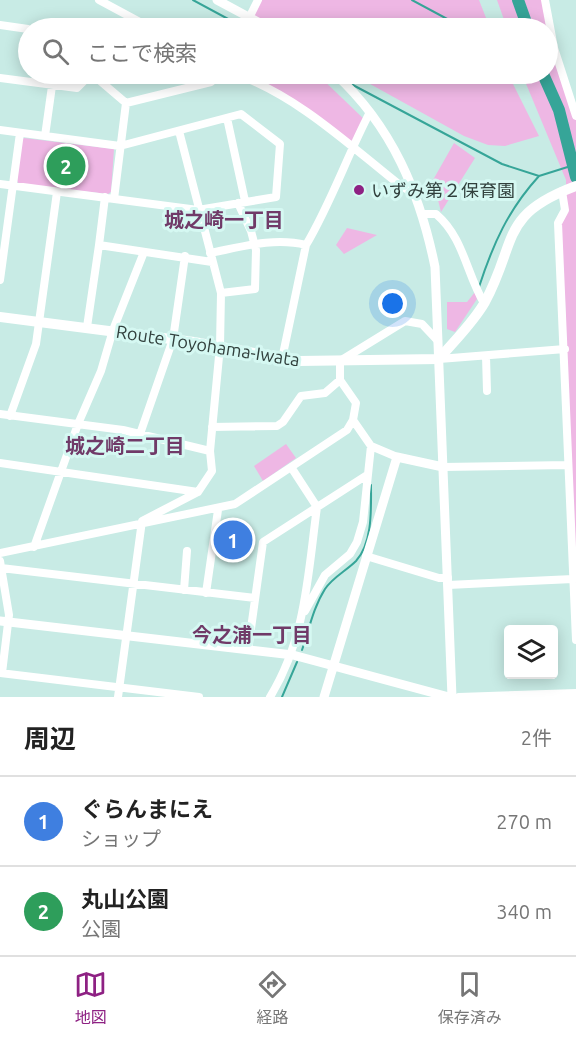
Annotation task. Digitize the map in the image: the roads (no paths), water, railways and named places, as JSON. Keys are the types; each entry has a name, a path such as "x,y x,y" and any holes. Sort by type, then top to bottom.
{"main road":[{"path":"439,359 484,303 515,228 537,203 568,189"},
{"name":"Route Toyohama-Iwata","path":"0,317 173,339 282,359 340,361 439,359"}],"street":[{"path":"99,0 132,18"},
{"path":"217,0 250,17 258,0"},
{"path":"545,0 548,18"},
{"path":"0,25 18,28"},
{"path":"558,60 576,116"},
{"path":"0,78 18,81"},
{"path":"39,84 77,88 81,84"},
{"path":"103,84 126,103"},
{"path":"126,103 203,84"},
{"path":"264,84 297,104 401,186 416,194"},
{"path":"4,621 293,655 334,664 451,697 435,267 423,214 397,152 370,112 344,84"},
{"path":"45,136 52,86"},
{"path":"114,199 126,103"},
{"path":"282,359 306,246 322,219 351,147 370,112"},
{"path":"0,130 120,146 241,114 280,144 276,197 198,210 0,184"},
{"path":"221,293 255,289 254,244 242,202 227,118"},
{"path":"118,697 141,525 145,517 198,492 212,471 210,451 220,346 221,293 179,131"},
{"path":"0,280 20,133"},
{"path":"568,189 565,210 558,223 576,640"},
{"path":"10,416 36,344 57,192"},
{"path":"87,327 105,198"},
{"path":"423,214 436,214 457,238 484,303"},
{"path":"99,245 144,252 211,257 254,244 293,242 306,246"},
{"path":"34,547 78,424 101,371 112,330 144,252"},
{"path":"140,434 173,339 185,256"},
{"path":"0,553 218,510 235,504 347,430 353,420 356,403 340,380 340,361 405,321 422,324 438,341"},
{"path":"439,359 565,349"},
{"path":"486,356 487,390"},
{"path":"212,427 277,426 288,417 297,399 326,393 340,380"},
{"path":"0,414 140,434 210,451"},
{"path":"353,420 371,446 397,457 443,466 567,465"},
{"path":"302,619 325,575 350,554 357,542 363,522 371,446"},
{"path":"324,697 397,457"},
{"path":"0,464 198,492"},
{"path":"270,697 293,655 302,619 317,507 291,467"},
{"path":"248,650 262,542 367,475"},
{"path":"206,593 218,510"},
{"path":"184,590 188,551"},
{"path":"366,556 448,581 573,579"},
{"path":"199,697 1,673 4,621 1,565 133,584 255,598"},
{"path":"459,697 576,693"}],"waterway":[{"path":"193,0 226,18"},
{"path":"412,0 445,18"},
{"path":"518,0 524,18"},
{"path":"351,84 502,164 539,176 574,165"},
{"path":"547,84 559,110 576,177"},
{"path":"479,287 490,256 510,215 539,176"},
{"path":"302,650 314,611 325,589 356,561 366,544 370,524 371,485"},
{"path":"282,697 297,662"}],"place":[{"name":"丸山公園","path":"66,166"},
{"name":"いずみ第２保育園","path":"359,190"},
{"name":"ぐらんまにえ","path":"233,540"}],"district":[{"name":"城之崎一丁目","path":"224,219"},
{"name":"城之崎二丁目","path":"125,445"},
{"name":"今之浦一丁目","path":"252,634"}]}
